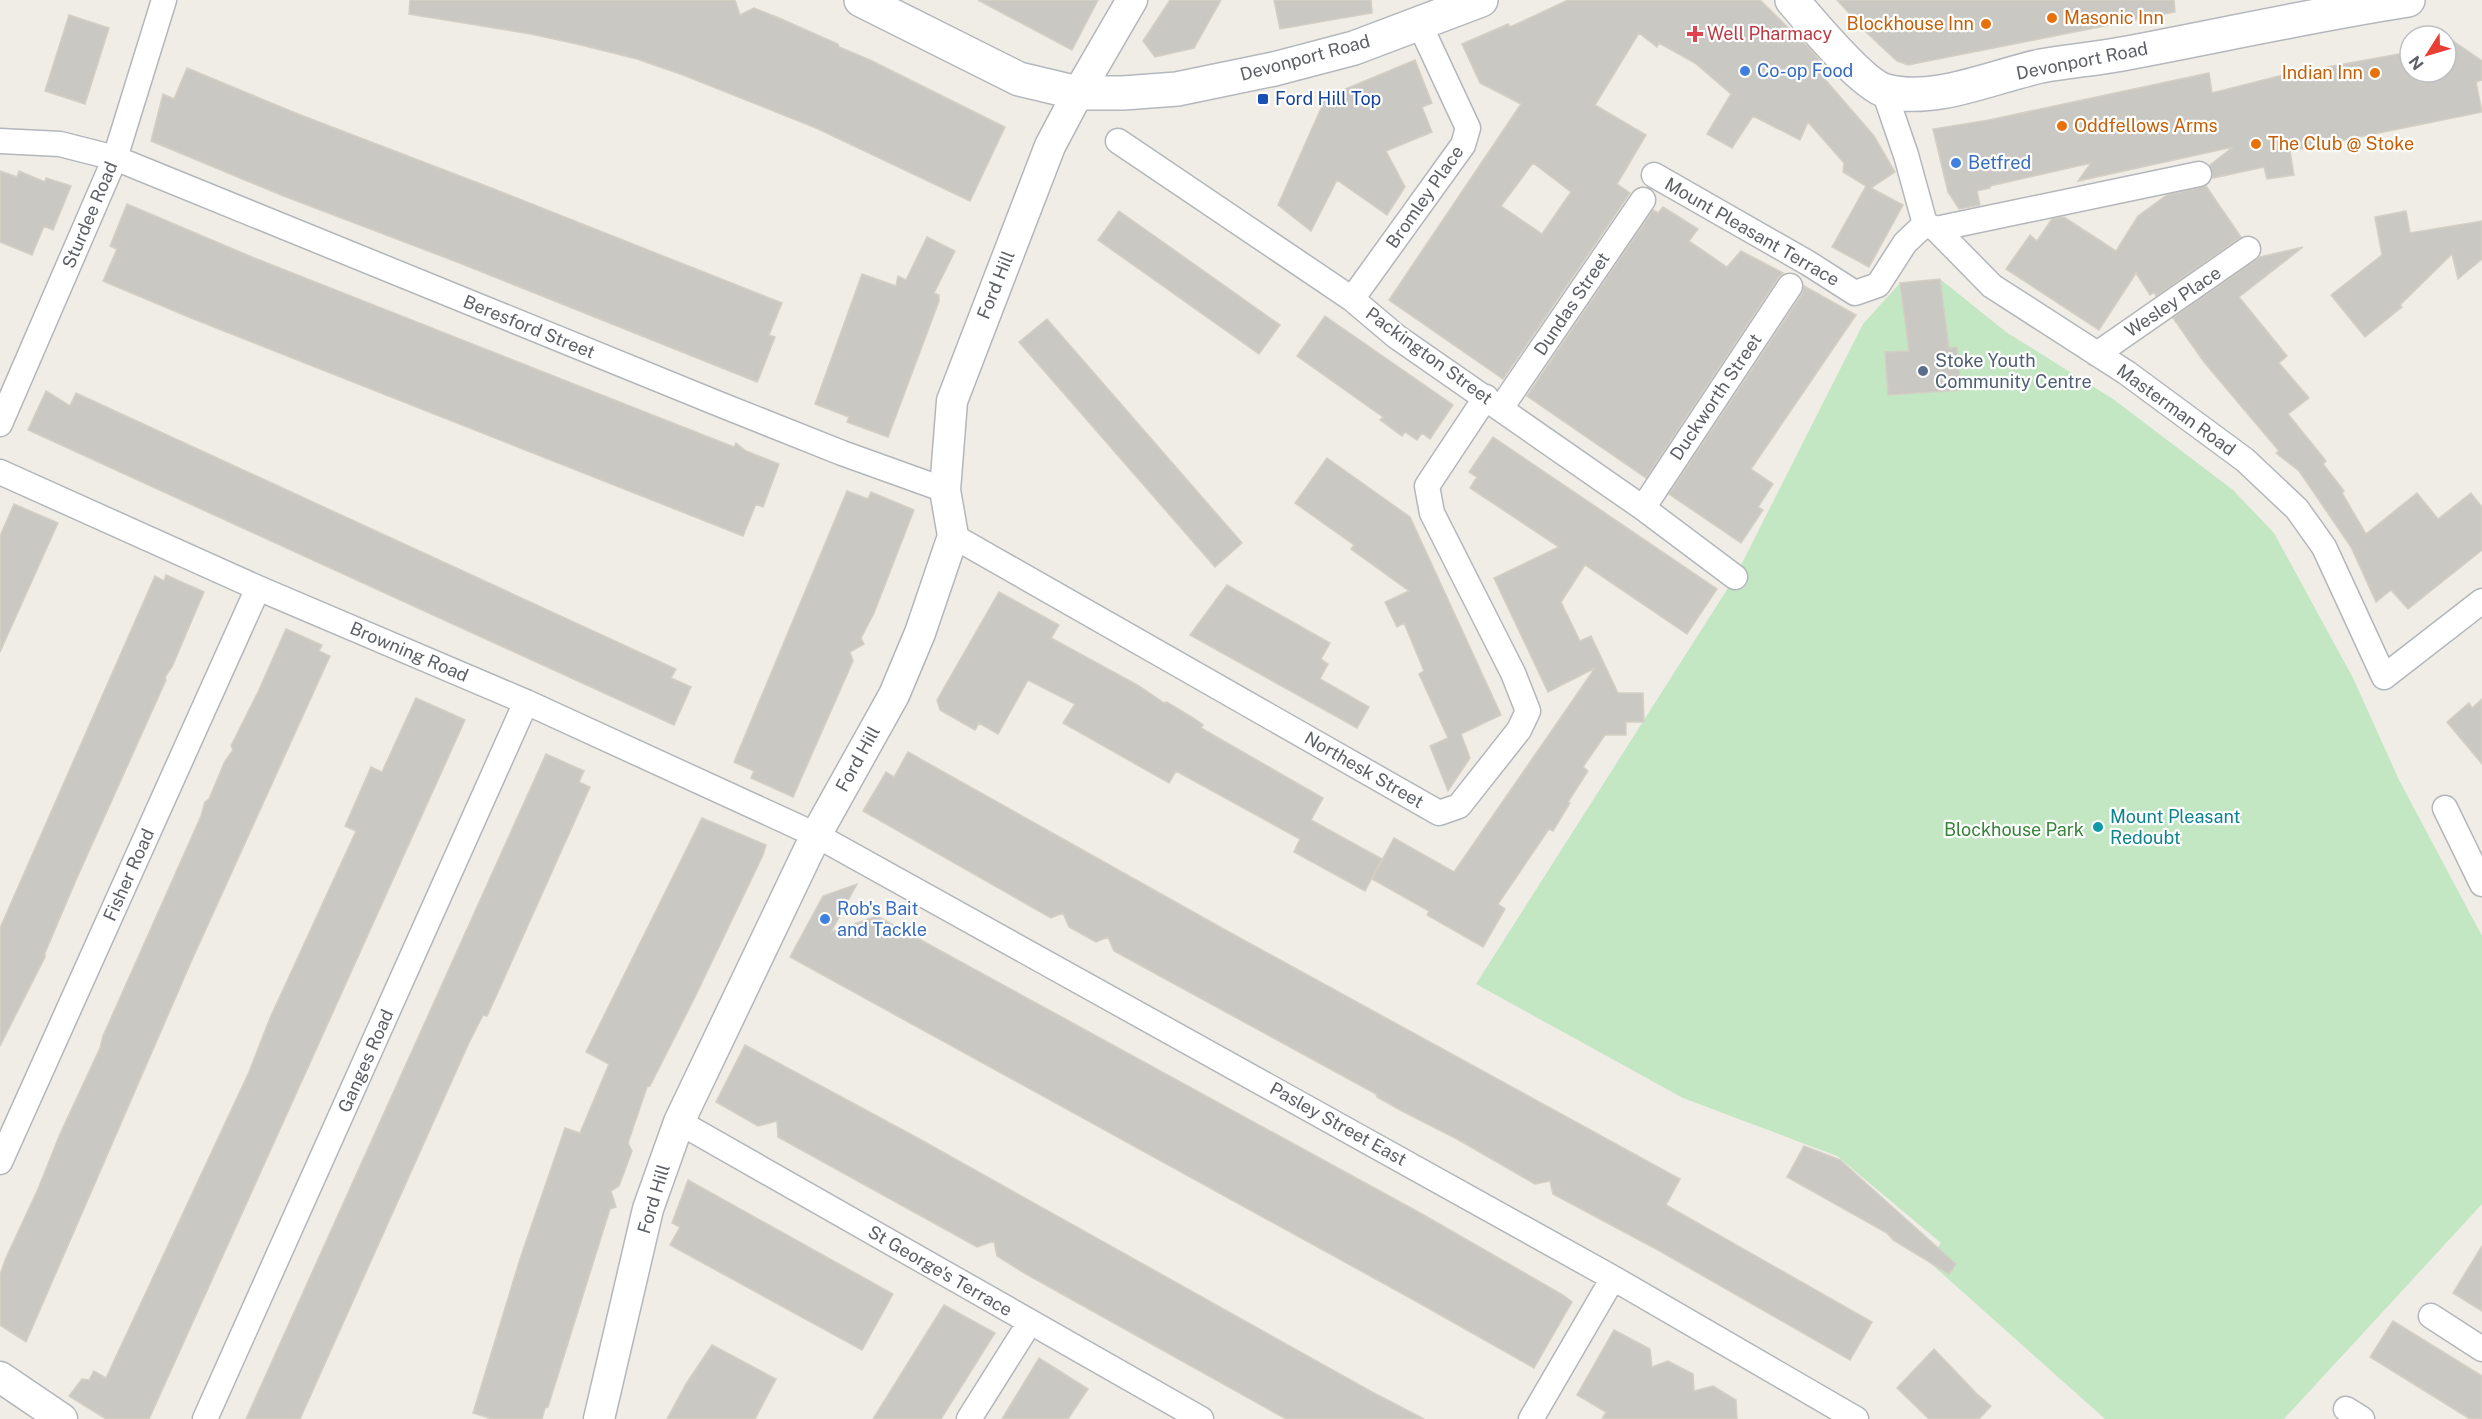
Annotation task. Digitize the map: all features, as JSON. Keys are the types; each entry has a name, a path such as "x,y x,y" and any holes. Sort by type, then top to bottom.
{"main road":[{"name":"Devonport Road","path":"861,0 1018,79 1078,93 1123,93 1177,89 1274,69 1354,48 1481,0"},
{"path":"1792,0 1830,44 1869,81 1884,91"},
{"name":"Devonport Road","path":"1884,91 1923,95 2038,67 2120,55 2369,3 2408,0"}],"street":[{"name":"Sturdee Road","path":"0,424 115,159 164,0"},
{"name":"Ford Hill","path":"599,1419 648,1209 679,1122 816,835 894,695 920,633 954,536 945,490 952,401 1050,146 1132,0"},
{"name":"Bromley Place","path":"1352,299 1463,145 1468,128 1419,23"},
{"name":"Masterman Road","path":"1884,91 1930,226 1992,286 2127,373 2245,460 2297,509 2324,547 2384,677 2482,601"},
{"name":"Beresford Street","path":"0,141 60,144 115,159 719,404 842,453 945,490"},
{"name":"Packington Street","path":"1118,141 1352,299 1397,337 1643,508 1735,577"},
{"path":"1930,226 2199,174"},
{"name":"Mount Pleasant Terrace","path":"1654,175 1808,263 1855,293 1878,285 1905,243 1930,226"},
{"name":"Dundas Street","path":"1494,403 1643,200"},
{"name":"Wesley Place","path":"2097,354 2248,249"},
{"name":"Duckworth Street","path":"1643,508 1790,286"},
{"name":"Northesk Street","path":"954,536 1439,813 1459,807 1519,730 1528,711 1514,673 1432,513 1427,486 1494,403"},
{"name":"Browning Road","path":"0,472 258,588 526,702 816,835"},
{"name":"Fisher Road","path":"0,1162 258,588"},
{"name":"Ganges Road","path":"205,1419 526,702"},
{"path":"2445,808 2482,884"},
{"name":"Pasley Street East","path":"816,835 1613,1278 1856,1419"},
{"name":"St George's Terrace","path":"679,1122 1201,1419"},
{"path":"1531,1419 1613,1278"},
{"path":"2431,1316 2482,1349"},
{"path":"969,1419 1030,1322"},
{"path":"0,1377 62,1419"}],"green space":[{"name":"Blockhouse Park","path":"1940,279 2006,332 2113,399 2233,490 2274,533 2353,678 2399,780 2482,936 2482,1204 2284,1419 2105,1419 1928,1261 1941,1243 1837,1156 1683,1098 1476,984 1735,577 1863,324 1900,283"}],"building":[{"path":"410,0 735,0 740,15 754,8 779,18 838,44 839,47 1005,127 970,201 816,128 683,75 637,59 581,45 531,34 409,14"},
{"path":"978,0 1098,0 1072,50"},
{"path":"1170,0 1221,0 1194,48 1155,57 1143,41"},
{"path":"1274,0 1371,0 1372,13 1280,29"},
{"path":"1568,0 1760,0 1811,50 1829,72 1823,77 1874,136 1895,172 1871,188 1903,205 1869,267 1832,247 1866,186 1843,172 1844,163 1808,122 1800,140 1753,116 1732,148 1707,134 1731,94 1695,63 1659,43 1657,47 1639,33 1595,105 1646,135 1617,184 1630,193 1503,379 1389,300 1521,104 1480,83 1462,44 1508,24 1510,27","holes":["1533,163 1571,192 1542,234 1501,206"]},
{"path":"1837,0 2174,0 2175,12 1908,65 1897,61"},
{"path":"69,15 109,28 85,104 45,91"},
{"path":"2458,44 2482,61 2482,80 2476,82 2482,112 2290,151 2294,175 2267,179 2264,167 2213,178 2210,165 2233,147 2078,181 2091,163 1990,186 1990,188 1977,191 1980,205 1959,209 1948,192 1933,129 1989,120 2209,73 2212,93 2283,75 2398,54 2398,84 2458,84"},
{"path":"1415,60 1432,103 1422,107 1432,132 1386,151 1405,187 1387,215 1337,180 1311,231 1278,205 1326,97"},
{"path":"187,68 298,114 782,303 769,335 775,337 757,382 457,262 281,195 151,141 163,94 174,99"},
{"path":"0,171 17,177 19,171 45,182 46,178 71,186 53,230 44,226 32,255 0,242"},
{"path":"2206,186 2241,237 2156,296 2154,292 2150,295 2136,273 2099,330 2006,269 2030,235 2037,241 2052,219 2064,217 2116,251 2138,216 2167,195"},
{"path":"127,204 252,257 711,438 734,447 736,443 746,451 779,464 763,507 756,504 743,536 103,281 117,249 110,246"},
{"path":"1663,207 1698,229 1689,241 1727,267 1741,251 1783,273 1646,478 1527,396 1653,210 1658,213"},
{"path":"1119,211 1280,325 1259,354 1098,240"},
{"path":"2406,211 2410,233 2482,221 2482,259 2458,279 2452,254 2400,305 2402,307 2365,337 2331,295 2382,255 2375,217"},
{"path":"927,237 955,251 934,293 939,295 939,301 888,437 847,422 849,417 815,404 862,274 896,286 898,276 906,280"},
{"path":"2303,247 2239,297 2287,356 2279,363 2309,398 2288,414 2326,461 2323,464 2344,491 2342,493 2366,534 2417,493 2438,519 2471,493 2482,507 2482,550 2408,609 2391,590 2376,602 2351,547 2299,471 2276,453 2279,451 2204,362 2173,318 2260,257"},
{"path":"1940,279 1949,348 1957,347 1961,390 1888,395 1885,352 1909,351 1900,283"},
{"path":"1804,286 1856,315 1751,469 1773,484 1758,507 1763,510 1741,543 1669,494 1802,294"},
{"path":"1325,316 1453,405 1430,439 1422,433 1417,440 1405,432 1402,436 1380,420 1383,417 1297,356"},
{"path":"1047,319 1242,543 1215,567 1019,342"},
{"path":"46,391 70,406 76,393 676,669 671,678 691,687 674,725 28,430"},
{"path":"1493,437 1717,589 1687,634 1585,565 1561,602 1580,641 1591,636 1618,693 1643,693 1644,722 1626,722 1626,735 1605,735 1583,767 1588,771 1553,831 1549,829 1498,904 1505,909 1483,947 1427,915 1429,911 1372,879 1394,838 1454,872 1595,668 1548,692 1494,578 1559,547 1470,488 1477,477 1469,472"},
{"path":"1327,458 1410,517 1501,715 1461,734 1470,758 1448,791 1430,746 1448,738 1419,674 1424,671 1404,623 1397,627 1385,602 1409,591 1351,549 1354,545 1295,503"},
{"path":"847,491 868,499 871,492 914,510 874,613 861,638 864,644 850,652 853,661 793,797 751,778 754,771 734,762"},
{"path":"14,504 58,523 0,652 0,536"},
{"path":"166,575 204,592 76,880 45,957 0,1046 0,928 155,576 164,581"},
{"path":"1227,585 1330,643 1321,659 1328,664 1320,679 1369,707 1357,728 1190,635"},
{"path":"999,592 1059,625 1051,638 1139,686 1164,703 1167,702 1203,725 1201,728 1323,798 1311,820 1382,859 1365,891 1294,852 1300,839 1176,771 1169,783 1063,723 1075,704 1028,680 998,734 979,723 975,730 940,710 937,700"},
{"path":"286,629 322,645 319,651 330,656 191,962 26,1342 0,1325 0,1275 5,1260 100,1048 103,1036 201,816 205,802 209,799 225,761 233,750 231,746"},
{"path":"416,698 465,720 149,1419 106,1419 69,1396 82,1379 89,1380 94,1371 106,1378 249,1072 270,1018 356,831 345,826 371,767 382,772"},
{"path":"2482,699 2482,764 2447,722 2469,703 2472,708"},
{"path":"908,752 1229,932 1680,1179 1666,1205 1872,1322 1850,1360 1658,1250 1553,1194 1550,1181 1535,1184 1114,951 1108,937 1096,942 1069,927 1063,913 1051,918 863,811 886,772 894,777"},
{"path":"546,754 584,771 579,782 590,787 498,992 487,1016 483,1015 468,1045 300,1419 246,1419"},
{"path":"702,818 766,845 763,855 695,997 650,1086 647,1087 628,1143 632,1151 619,1186 611,1191 616,1207 610,1209 548,1407 545,1408 542,1419 492,1419 473,1413 520,1259 565,1128 580,1133 609,1064 586,1052"},
{"path":"857,884 831,932 877,916 1422,1214 1563,1295 1572,1302 1534,1368 790,957 823,896"},
{"path":"745,1045 914,1136 1424,1419 1286,1419 1026,1274 997,1256 994,1241 977,1247 778,1137 777,1121 758,1126 716,1102"},
{"path":"1804,1146 1840,1160 1956,1264 1949,1274 1893,1240 1887,1233 1787,1177"},
{"path":"688,1180 893,1294 862,1350 670,1245 680,1227 672,1223"},
{"path":"2482,1246 2482,1311 2453,1293"},
{"path":"944,1305 995,1333 941,1419 873,1419"},
{"path":"2393,1321 2482,1376 2482,1419 2470,1419 2370,1357"},
{"path":"1614,1330 1650,1349 1652,1367 1668,1361 1693,1374 1694,1391 1713,1386 1736,1400 1737,1419 1602,1419 1606,1412 1577,1395"},
{"path":"712,1345 776,1379 755,1419 667,1419 686,1384"},
{"path":"1934,1349 1991,1406 1979,1419 1929,1419 1897,1388"},
{"path":"1039,1358 1088,1389 1068,1419 1002,1419"}],"place":[{"name":"Masonic Inn","path":"2052,18"},
{"name":"Blockhouse Inn","path":"1986,24"},
{"name":"Well Pharmacy","path":"1695,34"},
{"name":"Co-op Food","path":"1745,71"},
{"name":"Indian Inn","path":"2375,73"},
{"name":"Ford Hill Top","path":"1263,99"},
{"name":"Oddfellows Arms","path":"2062,126"},
{"name":"The Club @ Stoke","path":"2256,144"},
{"name":"Betfred","path":"1956,163"},
{"name":"Stoke Youth Community Centre","path":"1923,371"},
{"name":"Mount Pleasant Redoubt","path":"2098,827"},
{"name":"Rob's Bait and Tackle","path":"825,919"}]}
